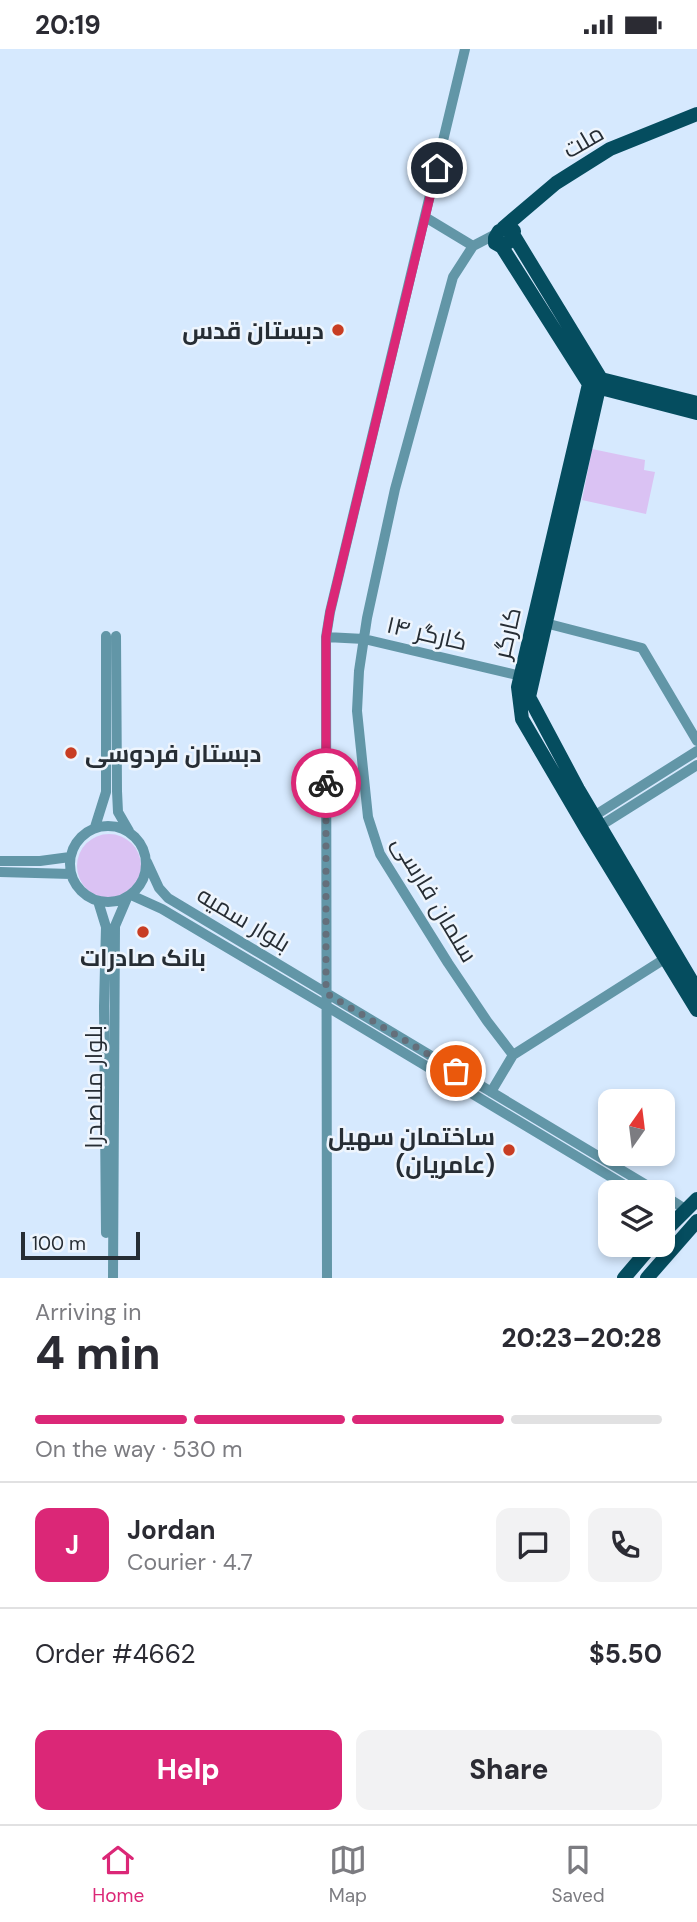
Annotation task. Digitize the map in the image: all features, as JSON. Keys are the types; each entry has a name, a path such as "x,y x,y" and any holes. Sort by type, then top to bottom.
{"main road":[{"name":"ملت","path":"506,235 556,183 610,149 697,114"},
{"name":"ملت","path":"506,235 559,190 612,158 697,124"},
{"path":"506,235 596,384 697,413"},
{"path":"596,384 697,403"},
{"name":"کارگر","path":"526,671 545,623 596,384"},
{"name":"کارگر","path":"596,384 519,703 522,719 594,824 689,983 697,1010"},
{"name":"کارگر","path":"594,824 666,958 689,983"},
{"path":"675,1206 697,1199"},
{"path":"647,1278 697,1221"},
{"path":"624,1278 642,1257"}],"street":[{"path":"327,1278 326,637 465,49"},
{"path":"425,217 473,246 506,235"},
{"name":"سلمان فارسی","path":"473,246 455,270 395,489 365,639 357,711 368,817 380,854 448,963 513,1055"},
{"path":"545,623 642,648 697,741"},
{"path":"95,827 106,792 111,636 118,812 129,831 141,844 147,862 143,880 129,896 117,901 97,901 86,895 76,886 71,874 70,857 75,844 83,834 95,827 109,825 129,831"},
{"name":"کارگر ۱۴","path":"326,637 365,639 526,671"},
{"path":"594,824 697,751"},
{"path":"594,824 697,765"},
{"path":"0,861 40,861 70,857"},
{"name":"بلوار سمیه","path":"147,862 159,888 169,898 638,1180"},
{"path":"0,872 71,874"},
{"name":"بلوار سمیه","path":"129,896 162,909 616,1180"},
{"name":"بلوار ملاصدرا","path":"111,927 129,896"},
{"name":"بلوار ملاصدرا","path":"97,901 111,927 109,1178 113,1278"},
{"path":"491,1092 513,1055 666,958"},
{"name":"بلوار ملاصدرا","path":"107,1278 110,1238"}],"shaded area":[{"path":"592,449 645,460 644,470 655,472 646,514 582,500"},
{"path":"109,834 121,836 132,843 139,854 139,878 132,889 121,896 109,898 97,896 86,889 79,878 77,866 79,854 86,843 97,836"}],"way so far":[{"path":"326,783 326,993 456,1071"}],"place":[{"name":"دبستان قدس","path":"338,330"},
{"name":"دبستان فردوسی","path":"71,753"},
{"name":"بانک صادرات","path":"143,932"},
{"name":"ساختمان سهیل (عامریان)","path":"509,1150"}],"route":[{"path":"326,783 326,637 330,612 437,168"}]}
